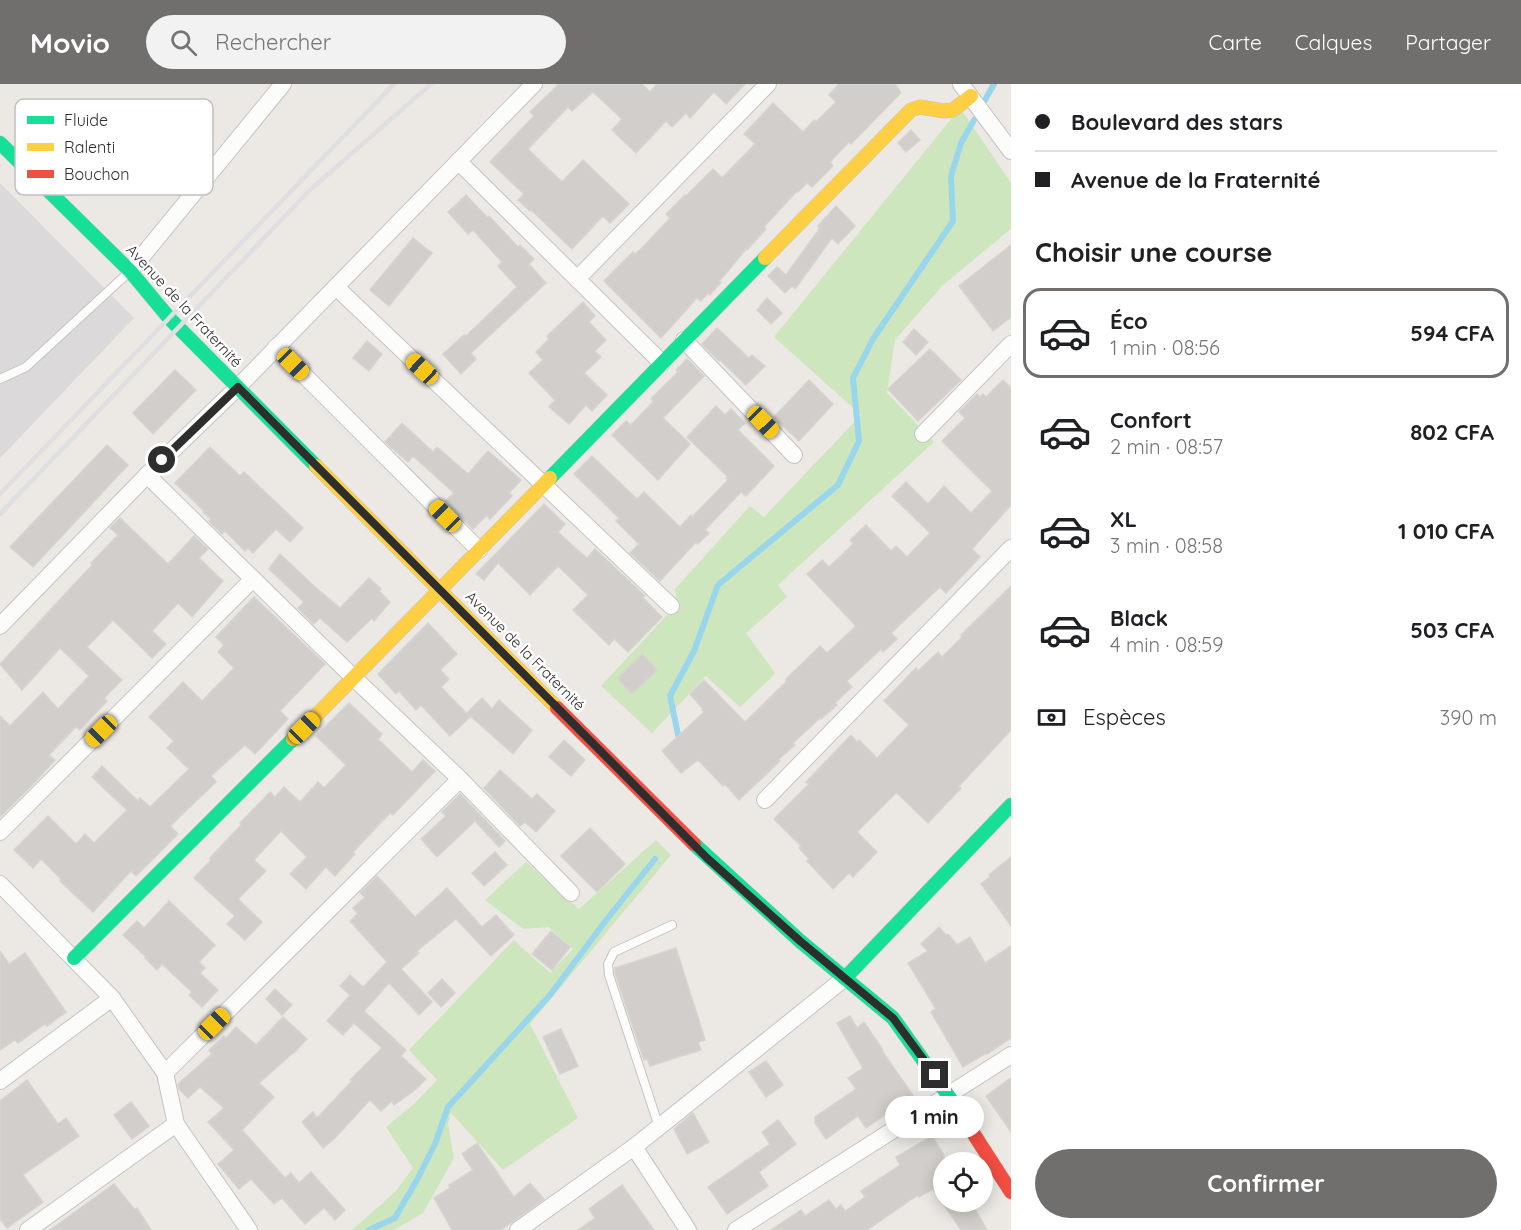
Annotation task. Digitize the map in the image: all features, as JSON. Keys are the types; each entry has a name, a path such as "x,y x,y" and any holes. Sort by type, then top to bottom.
{"street":[{"path":"213,170 283,84"},
{"path":"0,626 147,475 238,387 534,84"},
{"path":"577,279 768,84"},
{"path":"74,958 354,678 911,110 920,107 944,111 953,110 966,90 1011,151"},
{"name":"Avenue de la Fraternité","path":"0,142 15,157"},
{"path":"458,161 662,363"},
{"name":"Avenue de la Fraternité","path":"53,195 130,271 170,319 707,858 800,941 893,1018 949,1095 1011,1192"},
{"path":"130,271 192,195"},
{"path":"336,287 671,606"},
{"path":"684,340 794,455"},
{"path":"923,434 1011,344"},
{"path":"276,347 479,550"},
{"path":"147,475 460,779 571,893"},
{"path":"765,800 1011,548"},
{"path":"0,832 253,579"},
{"path":"165,1073 460,779"},
{"path":"518,1230 634,1147 845,978 1011,805"},
{"path":"3,893 74,958 112,998 165,1073 176,1124 249,1230"},
{"path":"0,1081 112,998"},
{"path":"736,1230 1011,1055"},
{"path":"28,1230 176,1124"},
{"path":"634,1147 688,1230"}],"lane":[{"path":"0,379 26,367 130,271"},
{"path":"659,1127 609,975 608,964 614,952 672,925"}],"shaded area":[{"path":"0,183 134,318 0,458"}],"green space":[{"path":"960,108 1011,183 1011,229 943,285 895,340 887,393 934,442 778,585 787,597 746,633 775,673 770,679 740,707 706,676 652,733 601,686 677,604 675,589 750,506 764,517 861,415 774,337"},
{"path":"656,840 671,855 530,1024 578,1118 503,1170 451,1113 448,1124 454,1158 423,1213 394,1230 352,1230 396,1191 413,1168 386,1127 415,1103 437,1080 409,1050 514,940 550,973 573,949 549,927 523,929 485,900 526,862 579,909"}],"building":[{"path":"559,84 642,84 650,92 657,84 745,84 726,104 714,92 690,118 686,113 672,127 666,121 636,153 612,130 622,119 593,92 572,111 568,107 528,149 562,182 583,160 629,204 610,223 603,216 572,249 518,200 524,194 490,162 534,116 530,112"},
{"path":"839,84 895,84 901,93 830,162 833,166 812,187 807,183 797,191 764,227 766,229 746,249 710,295 708,293 701,301 697,298 661,338 604,281 633,252 635,254 644,246 670,218 666,214 713,169 722,178 755,144 744,134 773,103 803,132 836,102 829,95"},
{"path":"911,130 920,140 906,152 898,143"},
{"path":"466,195 518,247 520,245 534,259 529,264 546,283 471,353 476,359 461,374 443,354 464,335 466,336 517,287 498,266 502,262 473,230 468,234 448,212"},
{"path":"836,206 855,226 838,244 832,238 795,289 792,286 785,293 768,276 777,267 786,275 820,228 818,226"},
{"path":"413,238 432,253 389,306 370,290"},
{"path":"1011,245 1011,317 993,331 959,286"},
{"path":"767,298 782,313 771,324 757,310"},
{"path":"583,302 595,316 589,322 606,340 595,351 601,357 584,373 607,395 592,411 586,405 569,424 549,407 555,400 529,373 543,360 536,352 549,339 547,336"},
{"path":"717,328 749,358 752,355 765,366 746,385 702,344"},
{"path":"914,329 928,342 916,355 903,342"},
{"path":"367,341 382,354 369,371 353,358"},
{"path":"930,349 961,380 918,421 888,389"},
{"path":"687,359 704,376 663,418 690,444 658,480 612,435 626,421 631,425 654,401 651,399 678,372 676,370"},
{"path":"175,370 196,390 153,434 133,413"},
{"path":"809,380 833,404 799,441 774,417"},
{"path":"1003,380 1011,388 1011,505 972,549 980,557 946,593 940,587 891,633 897,639 883,652 881,649 847,681 852,687 835,703 837,705 793,743 795,745 778,760 780,761 739,800 698,760 681,773 662,751 704,712 690,694 704,680 745,722 820,646 827,653 856,626 807,574 822,560 829,567 853,544 850,540 866,525 891,551 896,546 907,557 930,533 892,496 906,482 928,504 944,486 971,513 992,491 942,441 965,418 959,412 977,394 980,397 983,394 986,397"},
{"path":"716,406 725,415 731,409 745,423 738,430 774,466 746,496 741,492 705,530 709,533 698,544 696,542 660,581 630,553 639,544 616,521 619,518 574,474 592,456 637,499 644,492 680,527 728,480 726,478 728,477 687,437"},
{"path":"402,423 433,452 437,447 468,474 488,451 521,480 509,493 512,496 490,519 487,515 473,529 445,501 454,493 413,456 408,462 385,442"},
{"path":"107,445 128,465 33,567 10,547"},
{"path":"210,447 240,476 244,472 303,528 290,542 276,529 253,553 248,548 245,551 225,531 222,534 209,521 211,519 204,511 175,483"},
{"path":"544,504 565,524 558,532 587,558 595,549 645,596 643,598 662,617 628,652 614,639 609,645 573,610 588,595 558,566 530,595 498,563 484,580 476,574"},
{"path":"120,518 168,564 194,536 208,549 199,558 223,581 192,617 178,603 152,631 166,644 152,658 113,620 87,647 122,680 104,698 107,701 80,730 76,727 49,755 55,760 0,817 0,716 10,726 43,692 58,709 89,676 60,648 22,690 0,664 118,535 110,528"},
{"path":"280,554 340,608 369,578 390,602 374,621 372,618 347,642 320,618 314,624 298,608 304,602 269,569"},
{"path":"1011,586 1011,730 928,823 896,793 857,832 877,852 853,877 849,873 833,889 807,861 809,859 799,848 801,846 774,819 809,784 806,782 851,735 877,758 909,725 884,701 916,668 918,671 938,652 942,657"},
{"path":"254,597 325,664 280,711 288,719 255,754 245,745 211,776 216,782 170,826 178,834 136,876 131,871 93,912 60,881 61,879 41,859 33,868 14,850 48,816 76,844 85,834 94,843 127,810 92,777 102,766 138,801 140,798 150,807 189,769 167,748 174,741 149,717 183,682 202,701 234,668 218,652 224,645 216,637"},
{"path":"428,623 457,654 440,670 449,679 441,687 470,717 450,736 421,705 416,710 399,691 396,694 378,674"},
{"path":"642,654 657,670 632,694 618,678"},
{"path":"482,698 492,709 499,700 532,730 513,754 467,713"},
{"path":"349,703 382,734 378,739 412,772 423,760 435,771 393,815 390,813 353,852 355,854 335,876 326,867 306,889 290,874 307,857 281,831 254,860 266,871 239,898 262,922 245,940 227,924 235,916 194,878 241,825 240,823 270,792 275,797 284,787 300,802 318,782 324,788 346,765 316,736"},
{"path":"564,740 585,760 571,776 549,757"},
{"path":"500,770 532,799 537,794 555,811 536,832 525,822 520,826 484,788"},
{"path":"460,794 505,841 499,847 475,821 437,857 421,839 446,816 442,812"},
{"path":"590,828 625,864 597,892 561,856"},
{"path":"495,852 507,865 484,886 472,873"},
{"path":"1011,857 1011,926 981,884"},
{"path":"377,876 415,917 447,888 482,927 496,915 514,935 491,956 456,919 417,951 419,953 401,969 432,1002 419,1015 389,983 364,1011 406,1050 401,1056 426,1079 394,1105 392,1101 381,1111 370,1100 323,1148 302,1122 313,1112 317,1118 382,1048 354,1023 343,1035 327,1021 350,995 340,986 350,975 363,987 387,962 350,921 358,914 353,908 365,897 360,893"},
{"path":"169,901 215,945 199,962 205,968 200,973 218,990 202,1007 189,995 192,992 162,964 157,970 123,935 137,921 144,928"},
{"path":"939,927 957,945 970,937 985,963 1011,946 1011,1038 963,1067 931,1012 936,1009 908,963 928,951 921,944"},
{"path":"551,931 570,947 552,970 532,954"},
{"path":"676,948 705,1040 698,1042 701,1050 650,1066 647,1059 644,1060 615,968"},
{"path":"0,951 9,964 25,953 66,1012 18,1043 15,1040 0,1050"},
{"path":"442,979 455,993 441,1007 428,993"},
{"path":"275,989 292,1005 282,1015 266,999"},
{"path":"850,1016 857,1028 864,1022 913,1095 866,1128 858,1116 826,1139 815,1123 815,1117 856,1089 848,1078 863,1068 837,1023"},
{"path":"283,1017 307,1039 259,1083 274,1097 242,1130 285,1178 291,1173 299,1183 311,1172 345,1210 335,1220 324,1208 305,1224 282,1198 274,1204 251,1179 239,1189 218,1164 234,1150 208,1122 224,1108 200,1087 188,1098 179,1089 178,1084 212,1054 209,1050 224,1036 226,1038 236,1027 256,1045"},
{"path":"561,1029 578,1066 560,1074 543,1037"},
{"path":"766,1061 783,1085 766,1097 749,1072"},
{"path":"1011,1078 1011,1132 986,1096"},
{"path":"27,1080 58,1124 66,1118 79,1136 23,1175 43,1202 7,1228 0,1219 0,1101"},
{"path":"131,1102 149,1126 132,1139 114,1115"},
{"path":"693,1113 709,1142 687,1154 674,1129"},
{"path":"778,1120 796,1144 759,1172 768,1186 727,1214 708,1187 770,1144 762,1132"},
{"path":"932,1136 942,1152 933,1152 933,1189 919,1197 918,1195 867,1230 771,1230 801,1210 805,1216 829,1200 836,1209 841,1205 845,1211 865,1197 861,1191 900,1165 896,1157"},
{"path":"477,1143 514,1197 530,1183 544,1199 501,1230 452,1230 434,1198 450,1188 449,1185 473,1170 462,1154"},
{"path":"114,1184 135,1210 137,1208 151,1230 50,1230"},
{"path":"622,1185 654,1230 578,1230 595,1218 589,1209"},
{"path":"949,1212 977,1212 987,1230 961,1230"}],"waterway":[{"path":"985,100 994,84"},
{"path":"680,744 670,696 694,651 718,585 838,485 859,441 853,378 873,339 953,221 951,176 961,143 974,120"},
{"path":"369,1230 395,1218 435,1144 448,1107 550,995 655,859"}],"railway":[{"path":"0,494 394,84"},
{"path":"0,514 310,190 431,84"}],"traffic: fast":[{"path":"0,143 15,158"},
{"path":"53,195 130,271 170,319 316,466"},
{"path":"550,478 765,258"},
{"path":"74,958 293,739"},
{"path":"845,978 1011,805"},
{"path":"694,844 800,941 893,1018 957,1108"}],"traffic: slow":[{"path":"765,258 911,110 920,107 944,111 953,110 971,96"},
{"path":"316,466 557,708"},
{"path":"293,739 550,478"}],"traffic: jam":[{"path":"557,708 694,844"},
{"path":"957,1108 1011,1192"}],"route":[{"path":"162,460 238,387 707,858 800,941 893,1018 935,1075"}]}
